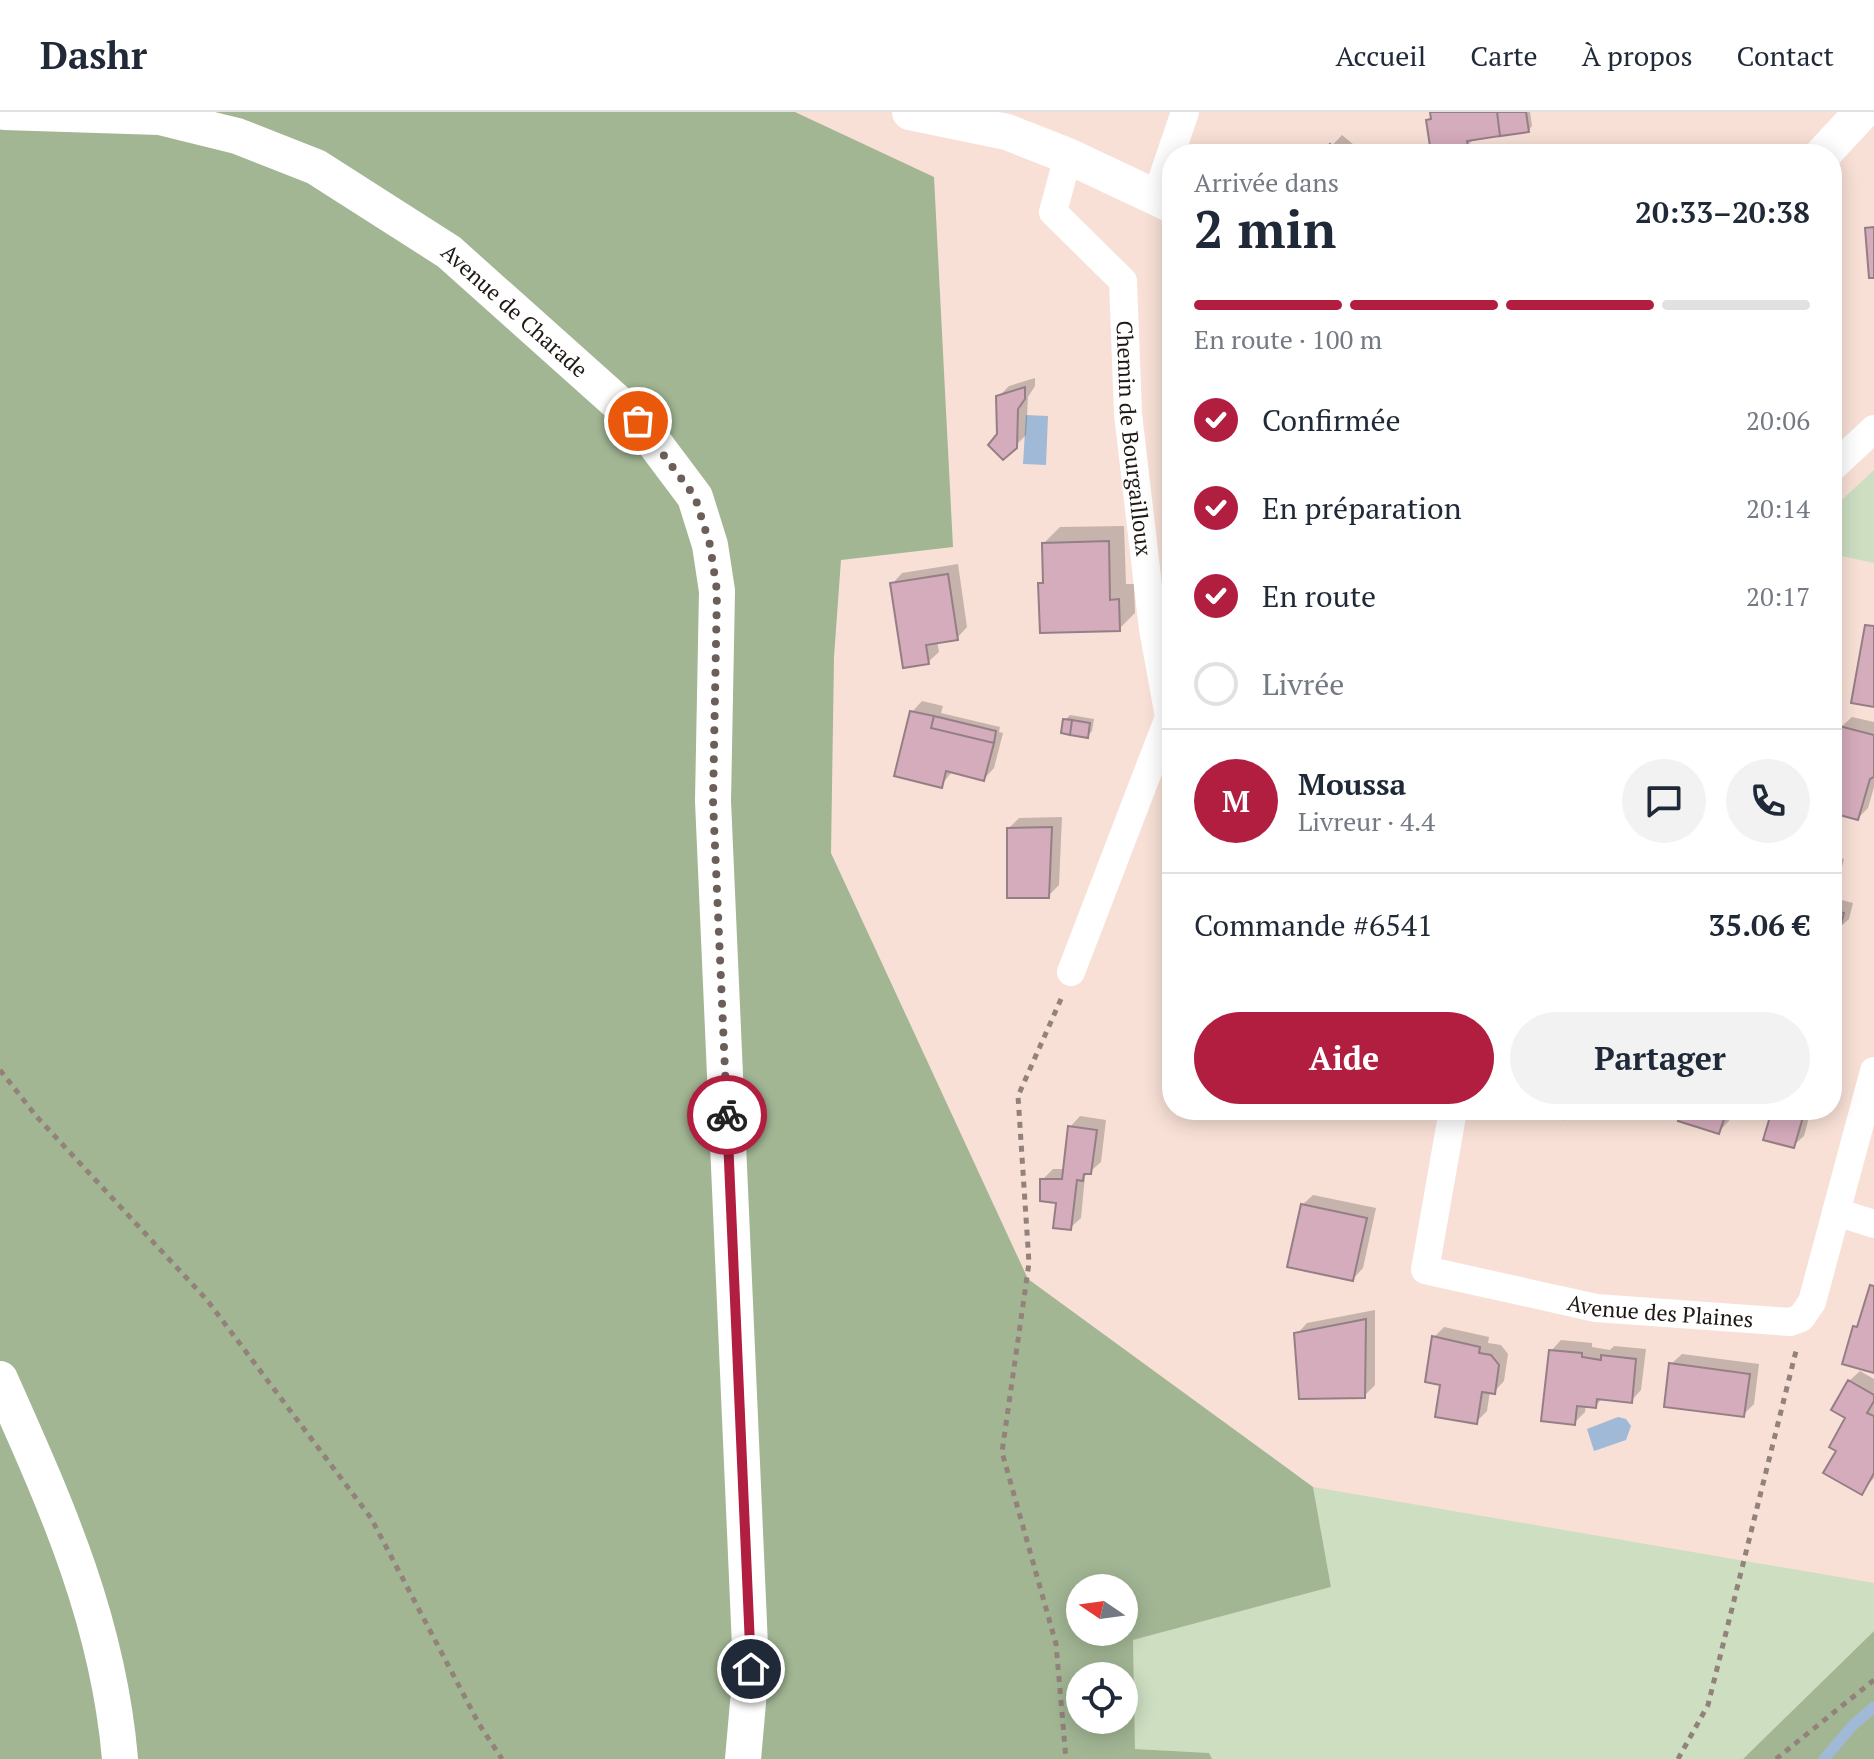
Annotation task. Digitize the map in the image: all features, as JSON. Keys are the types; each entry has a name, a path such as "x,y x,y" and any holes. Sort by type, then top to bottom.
{"street":[{"name":"Avenue de Charade","path":"4,112 160,117 237,136 316,167 449,252 638,421 695,497 710,545 717,591 713,801 751,1669 743,1759"},
{"path":"910,112 1007,132 1068,156 1162,200"},
{"path":"1177,144 1185,112"},
{"path":"1832,144 1862,112"},
{"name":"Chemin de Bourgailloux","path":"1068,156 1053,212 1123,281 1128,414 1153,629 1162,675"},
{"path":"1842,459 1874,429"},
{"name":"Chemin de Bourgailloux","path":"1071,972 1162,737"},
{"path":"1801,1318 1812,1302 1874,1071"},
{"name":"Avenue des Plaines","path":"1451,1120 1425,1270 1596,1308 1790,1322 1801,1318"},
{"path":"1836,1212 1874,1224"},
{"path":"0,1379 75,1555 106,1658 120,1759"}],"path":[{"path":"1066,1759 1056,1644 1002,1452 1029,1263 1018,1096 1071,972"},
{"path":"0,1070 37,1117 207,1300 371,1518 479,1724 502,1759"},
{"path":"1678,1759 1708,1705 1798,1341 1801,1318"},
{"path":"1776,1759 1874,1680"}],"green space":[{"path":"0,112 795,112 934,177 953,547 841,560 834,657 831,853 1028,1279 1313,1487 1331,1587 1138,1639 1138,1574 1066,1574 1066,1646 1133,1646 1133,1662 1066,1662 1066,1734 1135,1734 1135,1749 1209,1753 1212,1759 0,1759"},
{"path":"1874,470 1874,563 1842,556 1842,500"},
{"path":"1313,1487 1874,1583 1874,1631 1743,1759 1212,1759 1208,1753 1135,1749 1135,1734 1138,1734 1138,1662 1133,1662 1133,1646 1138,1646 1138,1639 1331,1587"},
{"path":"1874,1631 1874,1759 1743,1759"}],"water":[{"path":"1026,415 1048,416 1046,465 1023,464"},
{"path":"1618,1417 1626,1419 1631,1426 1626,1440 1594,1451 1587,1429"}],"building":[{"path":"1430,112 1497,112 1500,136 1467,141 1467,144 1430,144 1426,120 1431,119"},
{"path":"1497,112 1526,112 1529,132 1500,136"},
{"path":"1874,227 1874,278 1869,278 1865,228"},
{"path":"1025,387 1025,399 1018,409 1017,448 1003,460 988,445 997,434 996,396"},
{"path":"1109,541 1110,600 1119,599 1120,631 1040,633 1038,583 1043,583 1042,543"},
{"path":"948,574 958,640 926,645 929,664 903,668 890,583"},
{"path":"1865,625 1874,626 1874,707 1851,703"},
{"path":"910,711 934,716 931,728 994,743 984,781 946,771 942,788 894,776"},
{"path":"934,716 996,731 994,743 931,728"},
{"path":"1063,719 1072,720 1070,735 1061,733"},
{"path":"1072,720 1090,723 1088,738 1070,735"},
{"path":"1842,727 1874,735 1874,777 1870,779 1858,820 1842,816"},
{"path":"1052,827 1049,898 1007,898 1007,828"},
{"path":"1678,1120 1724,1120 1719,1134"},
{"path":"1769,1120 1802,1120 1794,1148 1763,1140"},
{"path":"1068,1126 1097,1130 1091,1174 1084,1174 1083,1181 1077,1180 1071,1230 1053,1228 1056,1203 1040,1201 1040,1179 1062,1179"},
{"path":"1301,1204 1367,1218 1353,1281 1287,1267"},
{"path":"1870,1285 1874,1286 1874,1373 1842,1364"},
{"path":"1366,1319 1365,1398 1299,1399 1294,1333"},
{"path":"1432,1336 1480,1347 1479,1353 1491,1355 1499,1365 1495,1394 1482,1392 1477,1424 1435,1417 1440,1385 1425,1382"},
{"path":"1549,1350 1582,1353 1582,1357 1601,1360 1601,1355 1636,1359 1632,1403 1597,1399 1596,1408 1577,1406 1575,1425 1541,1421"},
{"path":"1669,1363 1750,1374 1744,1417 1664,1407"},
{"path":"1848,1380 1874,1395 1867,1413 1874,1416 1874,1473 1862,1495 1823,1473 1836,1451 1829,1447 1845,1418 1831,1410"}],"waterway":[{"path":"1824,1759 1853,1725 1874,1707"}],"way so far":[{"path":"638,421 695,497 710,545 717,591 713,801 727,1115"}],"route":[{"path":"727,1115 751,1669"}]}
